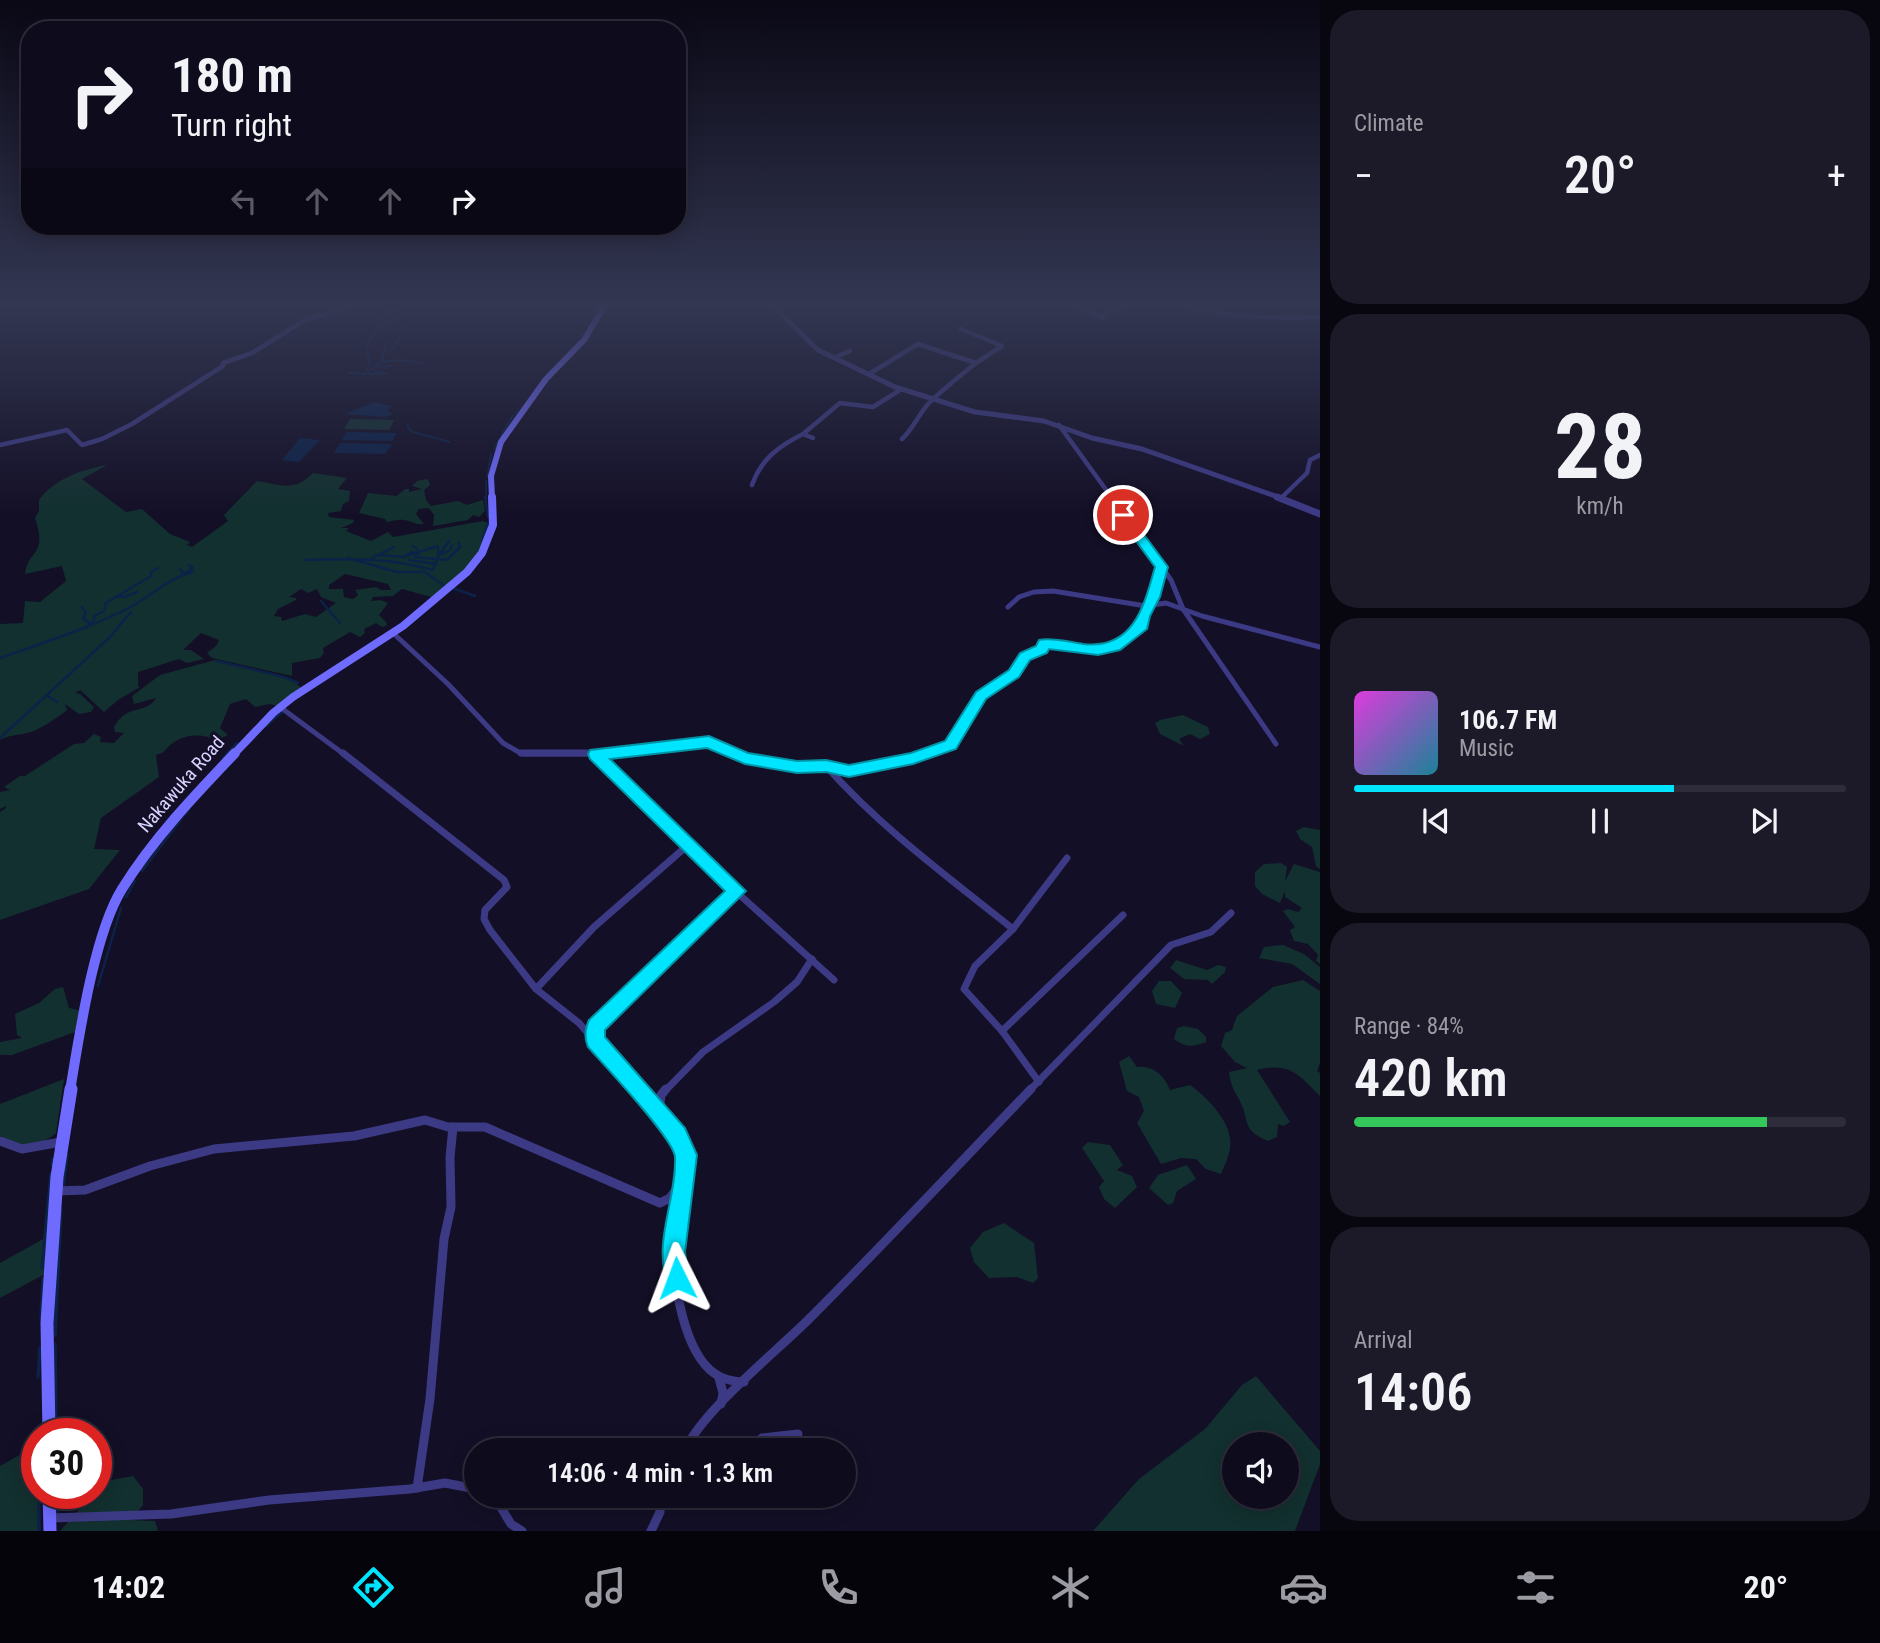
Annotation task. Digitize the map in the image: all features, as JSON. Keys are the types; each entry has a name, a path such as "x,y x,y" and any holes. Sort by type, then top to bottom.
{"main road":[{"name":"Nakawuka Road","path":"48,1418 47,1323 62,1142 94,971 103,936 121,891 181,810 240,745 280,707 393,633 457,583 482,553 493,525 491,476 501,442 551,373"}],"street":[{"path":"0,445 67,430 82,445 99,443 176,398 208,373"},
{"path":"902,439 934,399 964,373"},
{"path":"752,485 758,465 779,446 803,435 840,403 873,407 900,390 869,374"},
{"path":"895,387 975,412 1059,425 1092,438 1173,459 1320,514"},
{"path":"1059,425 1171,580 1183,609 1276,744"},
{"path":"803,435 813,438"},
{"path":"1281,499 1307,473 1310,460 1320,455"},
{"path":"393,633 448,684 512,751 522,754 596,754 709,742 745,758 797,767 826,766 849,771 913,758 950,745 981,695 1014,673 1025,657 1042,649 1044,643 1078,650 1115,647 1140,629 1161,567"},
{"path":"1008,607 1019,596 1065,592 1148,607 1166,603 1320,648"},
{"path":"280,707 389,787 458,847 504,880 507,887 485,910 484,919 536,989 579,1023 659,1112 677,1136 686,1155 674,1252 680,1305 692,1347 711,1372 744,1382"},
{"path":"596,754 607,768 631,786 688,845 834,980"},
{"path":"826,766 877,819 1013,929"},
{"path":"536,989 594,928 688,845"},
{"path":"1039,1082 1002,1031 964,989 965,981 975,966 1013,929 1067,858"},
{"path":"579,1023 586,1025 598,1021 737,891"},
{"path":"692,1438 721,1404 809,1319 1171,945 1210,932 1231,913"},
{"path":"1002,1031 1123,915"},
{"path":"659,1112 661,1095 703,1052 774,1002 797,982 812,959"},
{"path":"595,1040 598,1021"},
{"path":"645,1096 661,1095"},
{"path":"56,1191 103,1185 150,1166 214,1149 354,1136 425,1120 453,1127 485,1127 660,1203 670,1198 683,1181"},
{"path":"417,1488 430,1399 444,1239 451,1207 450,1157 453,1127"},
{"path":"0,1141 16,1150 30,1150 62,1142"},
{"path":"718,1376 723,1393 721,1404"},
{"path":"762,1438 798,1434"},
{"path":"50,1525 445,1483 464,1487"},
{"path":"501,1508 511,1524 522,1531"},
{"path":"651,1531 660,1508"}],"green space":[{"path":"350,419 394,420 389,430 344,429"},
{"path":"107,465 82,479 126,512 142,509 170,534 190,542 187,545 192,547 228,521 224,515 257,481 294,485 313,473 347,478 338,489 350,491 349,501 343,504 341,511 328,513 329,517 354,520 341,528 349,528 346,531 371,541 388,532 393,537 483,521 488,523 486,535 476,556 435,598 402,589 393,596 373,597 371,601 388,603 379,615 387,623 386,626 382,627 376,623 364,629 365,633 360,637 350,632 323,648 324,653 320,658 292,663 292,676 212,658 207,653 219,640 201,633 183,650 191,650 204,659 187,663 179,659 138,672 140,687 104,712 80,690 75,693 80,694 94,707 91,712 79,714 65,704 67,710 41,727 0,740 0,624 23,623 25,601 40,602 66,581 62,566 25,574 38,546 35,518 39,511 39,500 61,481","holes":["345,574 388,584 391,590 376,587 355,590 358,595 353,599 344,597 343,589 329,589 329,585","301,589 308,593 317,589 321,597 336,603 316,617 305,614 282,621 281,617 274,616 278,609 296,600 289,597"]},
{"path":"428,479 430,485 424,490 426,500 431,506 458,501 467,505 483,500 485,511 479,517 473,515 468,520 433,526 434,515 429,508 419,509 416,514 424,524 402,520 387,522 385,519 359,513 368,493 397,496 405,489 409,489 409,492 422,489 412,486 417,481"},
{"path":"215,660 293,680 302,689 277,706 270,704 255,707 246,699 230,704 220,728 228,735 216,741 189,736 156,755 159,777 101,818 94,849 120,850 89,889 0,920 0,812 6,806 0,809 0,792 10,790 4,787 74,744 84,743 94,734 101,737 100,742 114,743 124,733 115,732 114,727 119,720 130,712 147,706 156,698 134,704 132,696 160,675"},
{"path":"1183,715 1208,727 1210,734 1200,739 1190,734 1179,739 1184,746 1160,734 1155,723"},
{"path":"1304,827 1320,830 1320,869 1316,866 1312,847 1300,839 1296,831"},
{"path":"1281,863 1287,867 1285,881 1294,864 1320,872 1320,964 1316,961 1318,955 1308,944 1294,941 1290,930 1295,927 1283,911 1288,909 1298,912 1302,908 1285,897 1285,891 1280,903 1262,894 1255,886 1255,872 1264,864"},
{"path":"1283,945 1304,954 1320,967 1320,984 1292,964 1259,958 1264,947"},
{"path":"1176,960 1207,970 1218,965 1226,967 1225,972 1212,984 1208,980 1184,979 1170,968"},
{"path":"1303,980 1320,991 1320,1063 1317,1071 1320,1073 1320,1096 1299,1076 1286,1069 1257,1070 1290,1122 1284,1126 1278,1124 1277,1137 1268,1141 1248,1125 1231,1083 1229,1072 1247,1068 1235,1062 1221,1046 1225,1033 1232,1030 1237,1016 1273,987"},
{"path":"1159,981 1171,981 1182,993 1175,1008 1156,1004 1152,991"},
{"path":"63,987 69,1008 79,1010 75,1032 12,1055 0,1055 0,1042 22,1038 17,1035 15,1014 39,1003 55,989"},
{"path":"1184,1026 1198,1029 1206,1037 1206,1042 1190,1046 1174,1039 1177,1028"},
{"path":"1129,1056 1137,1067 1157,1072 1170,1090 1190,1085 1218,1112 1230,1139 1229,1155 1221,1174 1206,1169 1196,1159 1181,1158 1161,1164 1137,1123 1144,1111 1139,1097 1127,1091 1119,1062"},
{"path":"64,1079 56,1133 33,1144 7,1144 0,1135 0,1104"},
{"path":"1088,1142 1110,1145 1123,1165 1117,1170 1132,1176 1137,1187 1115,1208 1104,1199 1099,1187 1104,1181 1082,1148"},
{"path":"1187,1165 1196,1179 1177,1191 1173,1203 1168,1205 1149,1188 1158,1175"},
{"path":"1004,1223 1034,1243 1038,1278 1033,1283 1017,1277 989,1278 974,1262 970,1248 983,1232"},
{"path":"45,1238 45,1274 0,1298 0,1263"},
{"path":"1256,1376 1320,1451 1320,1464 1295,1531 1093,1531 1139,1479 1205,1429 1242,1385"},
{"path":"21,1454 21,1509 38,1509 39,1531 0,1531 0,1466"},
{"path":"133,1476 143,1489 143,1505 130,1520 155,1521 158,1531 60,1531 80,1509 112,1509 112,1480"}],"water":[{"path":"375,402 392,406 387,411 393,414 387,417 344,414"},
{"path":"346,432 396,433 393,441 342,440"},
{"path":"300,438 320,440 299,462 282,460"},
{"path":"340,443 392,446 384,454 334,453"}],"waterway":[{"path":"356,373 365,374"},
{"path":"366,373 367,373"},
{"path":"369,374 387,374"},
{"path":"501,436 513,415"},
{"path":"408,424 408,428 413,432 450,442"},
{"path":"494,449 499,440"},
{"path":"489,466 491,454"},
{"path":"487,477 489,468"},
{"path":"486,481 486,498"},
{"path":"485,497 488,517"},
{"path":"482,541 488,523"},
{"path":"439,555 449,541"},
{"path":"439,559 447,560 460,547 459,543"},
{"path":"442,554 450,550 452,545"},
{"path":"413,546 417,549"},
{"path":"415,553 438,546 435,564"},
{"path":"372,558 394,547"},
{"path":"403,557 415,553"},
{"path":"403,557 415,553"},
{"path":"379,555 403,557"},
{"path":"415,557 436,559"},
{"path":"305,560 352,559"},
{"path":"352,559 397,572 425,572 446,587"},
{"path":"352,559 385,561 432,570"},
{"path":"409,560 435,564"},
{"path":"433,569 435,564"},
{"path":"180,569 184,574 193,568 189,565"},
{"path":"118,596 151,576 151,572 158,568"},
{"path":"89,625 135,604 176,578 193,572"},
{"path":"455,589 475,596"},
{"path":"118,596 125,597 137,592"},
{"path":"89,625 94,616 104,611 106,603 118,596"},
{"path":"321,601 340,623"},
{"path":"82,607 86,613 83,618 89,623"},
{"path":"46,695 110,637 131,612"},
{"path":"0,658 89,625"},
{"path":"217,661 284,677 298,683"},
{"path":"0,738 46,695"},
{"path":"46,695 57,702"},
{"path":"266,726 282,712"},
{"path":"223,758 237,743"},
{"path":"142,871 189,809"},
{"path":"126,897 135,881"},
{"path":"98,986 121,908"},
{"path":"63,1187 67,1155"},
{"path":"52,1165 53,1159"},
{"path":"42,1268 51,1174"},
{"path":"55,1335 61,1210"},
{"path":"41,1317 43,1278"},
{"path":"55,1344 56,1418"},
{"path":"38,1377 40,1348"},
{"path":"39,1509 39,1531"},
{"path":"57,1509 57,1514"}],"route":[{"path":"677,1278 674,1252 686,1155 668,1124 595,1040 596,1026 598,1021 737,891 712,870 631,786 607,768 596,754 604,751 709,742 745,758 797,767 826,766 849,771 913,758 950,745 981,695 1007,679 1025,657 1042,649 1044,643 1078,650 1098,650 1115,647 1140,629 1157,587 1161,567 1123,515"}]}
